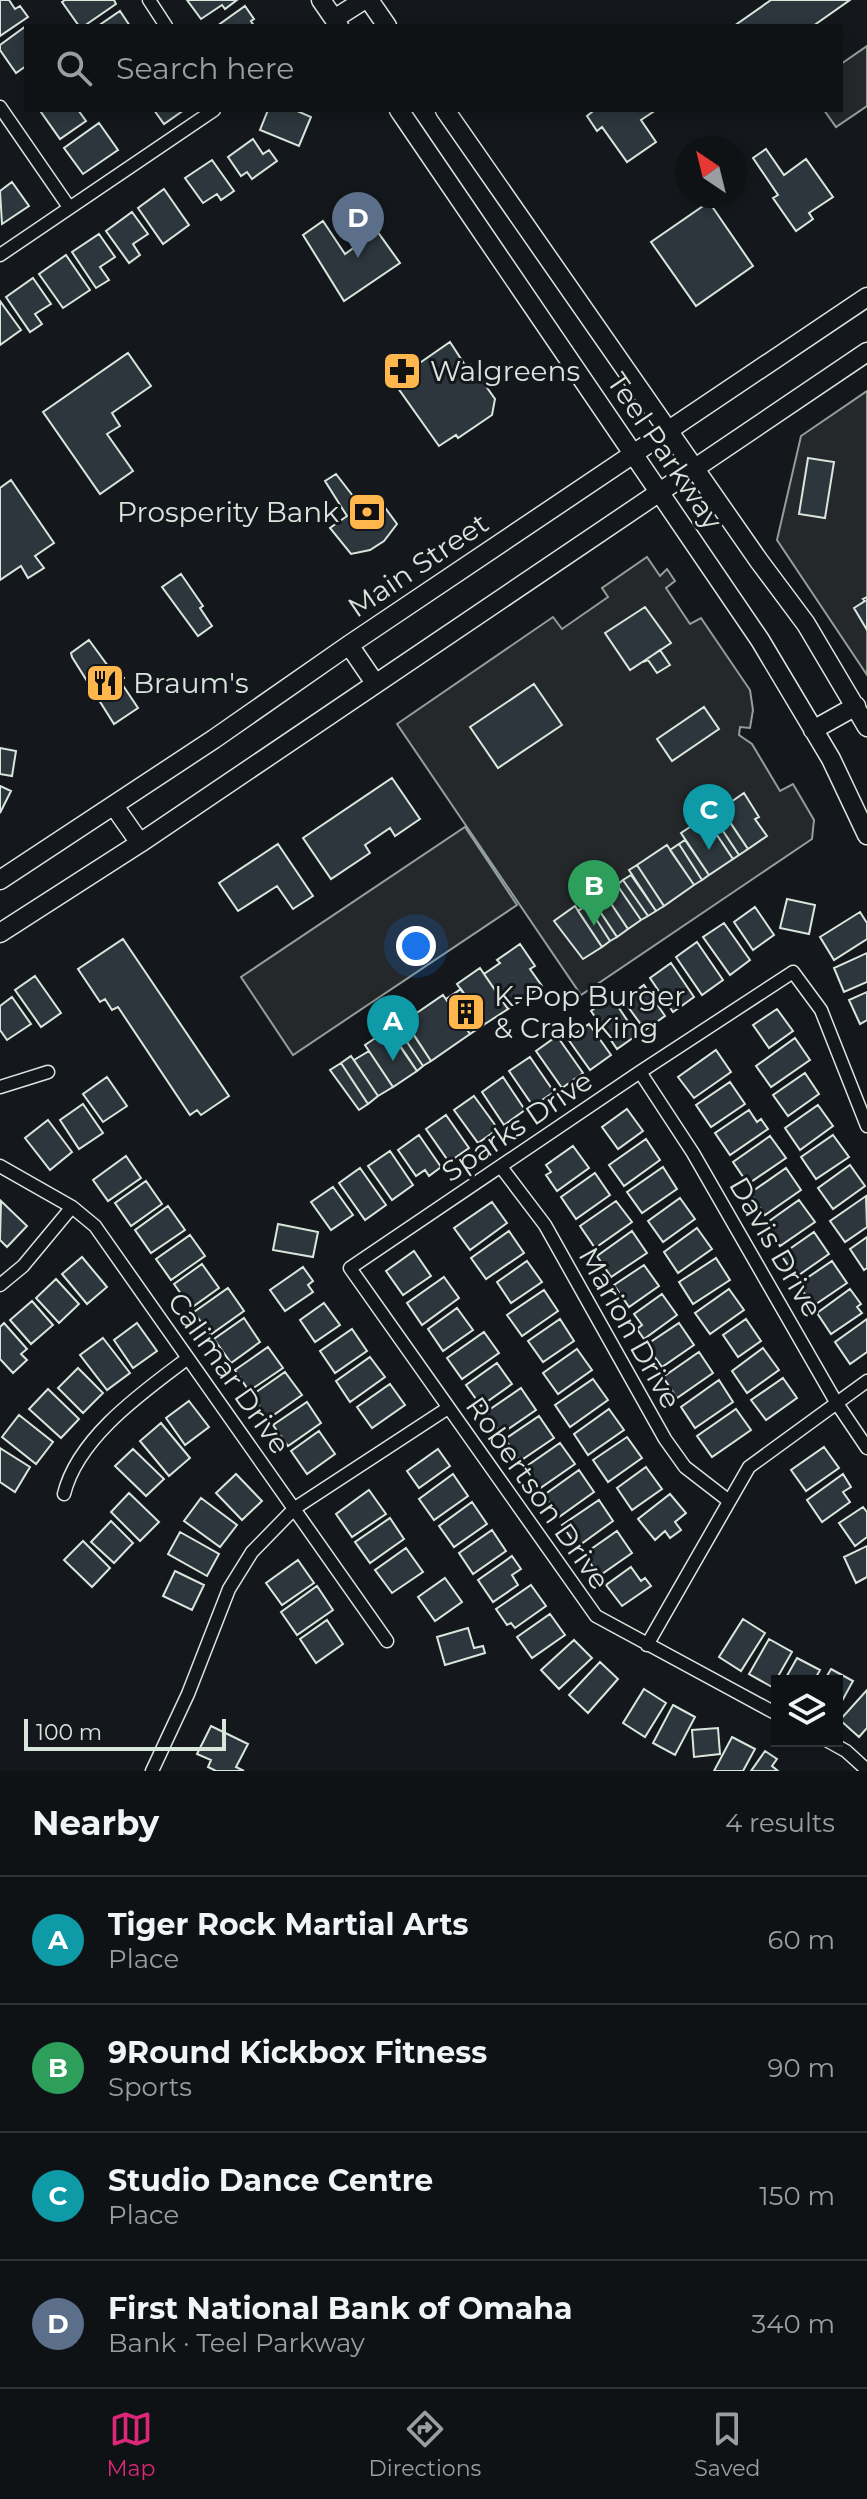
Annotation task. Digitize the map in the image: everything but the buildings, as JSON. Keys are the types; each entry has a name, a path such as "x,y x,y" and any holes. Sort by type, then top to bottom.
{"main road":[{"path":"321,0 337,23 366,0 385,24"},
{"name":"Teel Parkway","path":"400,112 760,640 831,759 867,835"},
{"name":"Teel Parkway","path":"446,112 694,469 806,624 867,727"},
{"name":"Main Street","path":"0,880 867,297"},
{"path":"0,933 140,843 867,352"},
{"path":"349,645 375,683"},
{"path":"813,730 856,706"},
{"path":"114,806 140,843"}],"street":[{"path":"149,0 165,24"},
{"path":"0,107 69,207"},
{"path":"0,255 211,112"},
{"name":"Sparks Drive","path":"350,1268 793,972 821,1010 867,1126"},
{"path":"0,1087 48,1072"},
{"name":"Davis Drive","path":"640,1072 732,1217 836,1402 867,1448"},
{"name":"Calimar Drive","path":"0,1166 72,1207 85,1216 103,1237 387,1641"},
{"name":"Marion Drive","path":"501,1167 545,1225 665,1439 685,1467 729,1501"},
{"path":"0,1285 23,1266 72,1207"},
{"name":"Robertson Drive","path":"350,1268 596,1616 771,1711"},
{"path":"64,1494 73,1469 105,1428 122,1410 188,1358"},
{"path":"647,1645 749,1467 867,1381"},
{"path":"152,1771 188,1694 229,1589 252,1552 295,1508 448,1408"},
{"path":"839,1747 867,1770"}],"shaded area":[{"path":"867,46 867,106 836,127 825,112 843,112 843,63"},
{"path":"867,391 867,675 777,540 801,436"},
{"path":"647,557 660,576 667,569 675,581 666,588 690,624 701,618 750,690 753,710 750,728 740,727 739,735 752,744 780,791 793,784 814,820 812,839 581,995 397,724 553,617 562,629 608,597 602,588"},
{"path":"465,827 517,905 293,1055 241,977"}],"place":[{"name":"First National Bank of Omaha","path":"358,258"},
{"name":"Walgreens","path":"402,371"},
{"name":"Prosperity Bank","path":"367,512"},
{"name":"Braum's","path":"105,683"},
{"name":"Studio Dance Centre","path":"709,850"},
{"name":"9Round Kickbox Fitness","path":"594,926"},
{"name":"K-Pop Burger & Crab King","path":"466,1012"},
{"name":"Tiger Rock Martial Arts","path":"393,1061"}]}
